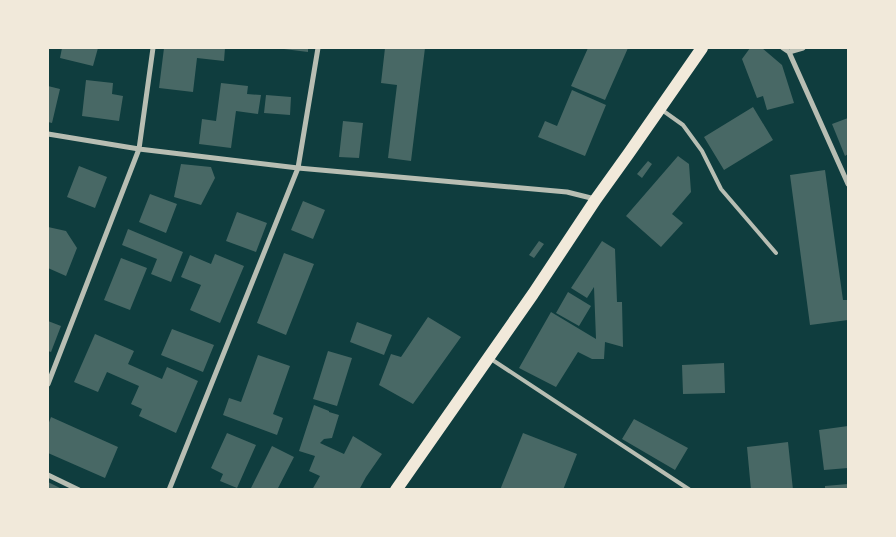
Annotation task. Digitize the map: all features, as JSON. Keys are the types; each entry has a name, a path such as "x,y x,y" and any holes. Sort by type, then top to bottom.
{"main road":[{"path":"396,490 702,48"}],"street":[{"path":"48,384 139,149 153,48"},
{"path":"169,490 298,168 318,48"},
{"path":"783,48 789,52 848,184"},
{"path":"789,52 803,48"},
{"path":"48,134 139,149 298,168 567,192 596,199"},
{"path":"48,475 79,490"}],"lane":[{"path":"660,109 682,125 702,151 721,188 776,253"},
{"path":"488,357 690,490"}],"building":[{"path":"62,48 98,48 93,66 60,58"},
{"path":"164,48 225,48 224,61 197,58 193,92 159,88"},
{"path":"308,48 308,52 284,49"},
{"path":"385,48 425,48 411,161 388,158 397,85 381,83"},
{"path":"588,48 628,48 605,100 571,86"},
{"path":"750,48 762,48 782,65 794,103 767,110 763,96 757,98 742,59"},
{"path":"86,80 113,83 112,94 123,96 119,121 82,116"},
{"path":"221,83 248,86 247,94 261,95 258,114 236,111 231,148 199,144 202,119 216,121"},
{"path":"48,86 60,89 52,123 48,122"},
{"path":"572,90 606,105 585,156 538,137 545,121 557,126"},
{"path":"266,95 291,97 290,115 264,113"},
{"path":"753,107 773,140 724,170 704,137"},
{"path":"848,118 848,154 845,156 832,124"},
{"path":"343,121 363,123 359,158 339,157"},
{"path":"678,156 689,164 691,192 672,214 683,223 661,247 626,216"},
{"path":"648,161 652,164 642,178 637,174"},
{"path":"181,164 211,167 215,178 201,205 174,197"},
{"path":"79,166 107,177 95,208 67,197"},
{"path":"825,170 843,300 848,300 848,320 810,325 790,175"},
{"path":"150,194 177,204 166,233 139,222"},
{"path":"303,201 325,210 313,239 291,230"},
{"path":"237,212 267,223 256,252 226,241"},
{"path":"48,227 66,231 77,248 66,276 48,268"},
{"path":"128,229 183,252 171,282 151,274 157,259 122,245"},
{"path":"539,241 544,244 534,258 529,255"},
{"path":"602,241 615,249 617,302 622,302 623,347 605,342 604,359 592,359 578,352 556,387 519,368 551,312 596,339 594,287 587,298 571,288"},
{"path":"284,253 314,264 286,335 257,323"},
{"path":"215,254 244,266 220,323 190,310 201,285 181,277 190,255 211,264"},
{"path":"121,258 147,268 130,310 104,300"},
{"path":"568,292 591,306 579,326 556,313"},
{"path":"428,317 461,337 413,404 379,385 391,354 401,357"},
{"path":"48,321 61,326 51,352 48,351"},
{"path":"357,322 392,335 384,355 350,342"},
{"path":"172,329 214,345 203,372 161,355"},
{"path":"95,334 134,351 128,364 162,379 167,367 198,381 176,433 139,416 142,409 131,404 139,386 107,372 98,392 74,382"},
{"path":"328,351 352,358 337,406 313,399"},
{"path":"258,355 290,366 273,414 283,418 277,435 223,415 229,398 241,402"},
{"path":"724,363 725,393 683,394 682,365"},
{"path":"314,405 339,415 332,438 324,439 320,443 344,454 353,436 382,454 359,490 312,490 320,476 309,471 315,456 299,451"},
{"path":"51,417 118,447 105,478 48,453 48,425"},
{"path":"634,419 688,448 675,470 622,439"},
{"path":"848,426 848,468 824,470 819,430"},
{"path":"227,433 256,445 237,488 220,481 223,474 211,468"},
{"path":"523,433 577,454 563,490 500,490"},
{"path":"788,442 793,490 751,490 747,447"},
{"path":"272,446 294,457 277,490 250,490"},
{"path":"48,482 64,490 48,490"},
{"path":"848,484 848,490 825,490 825,486"}]}
